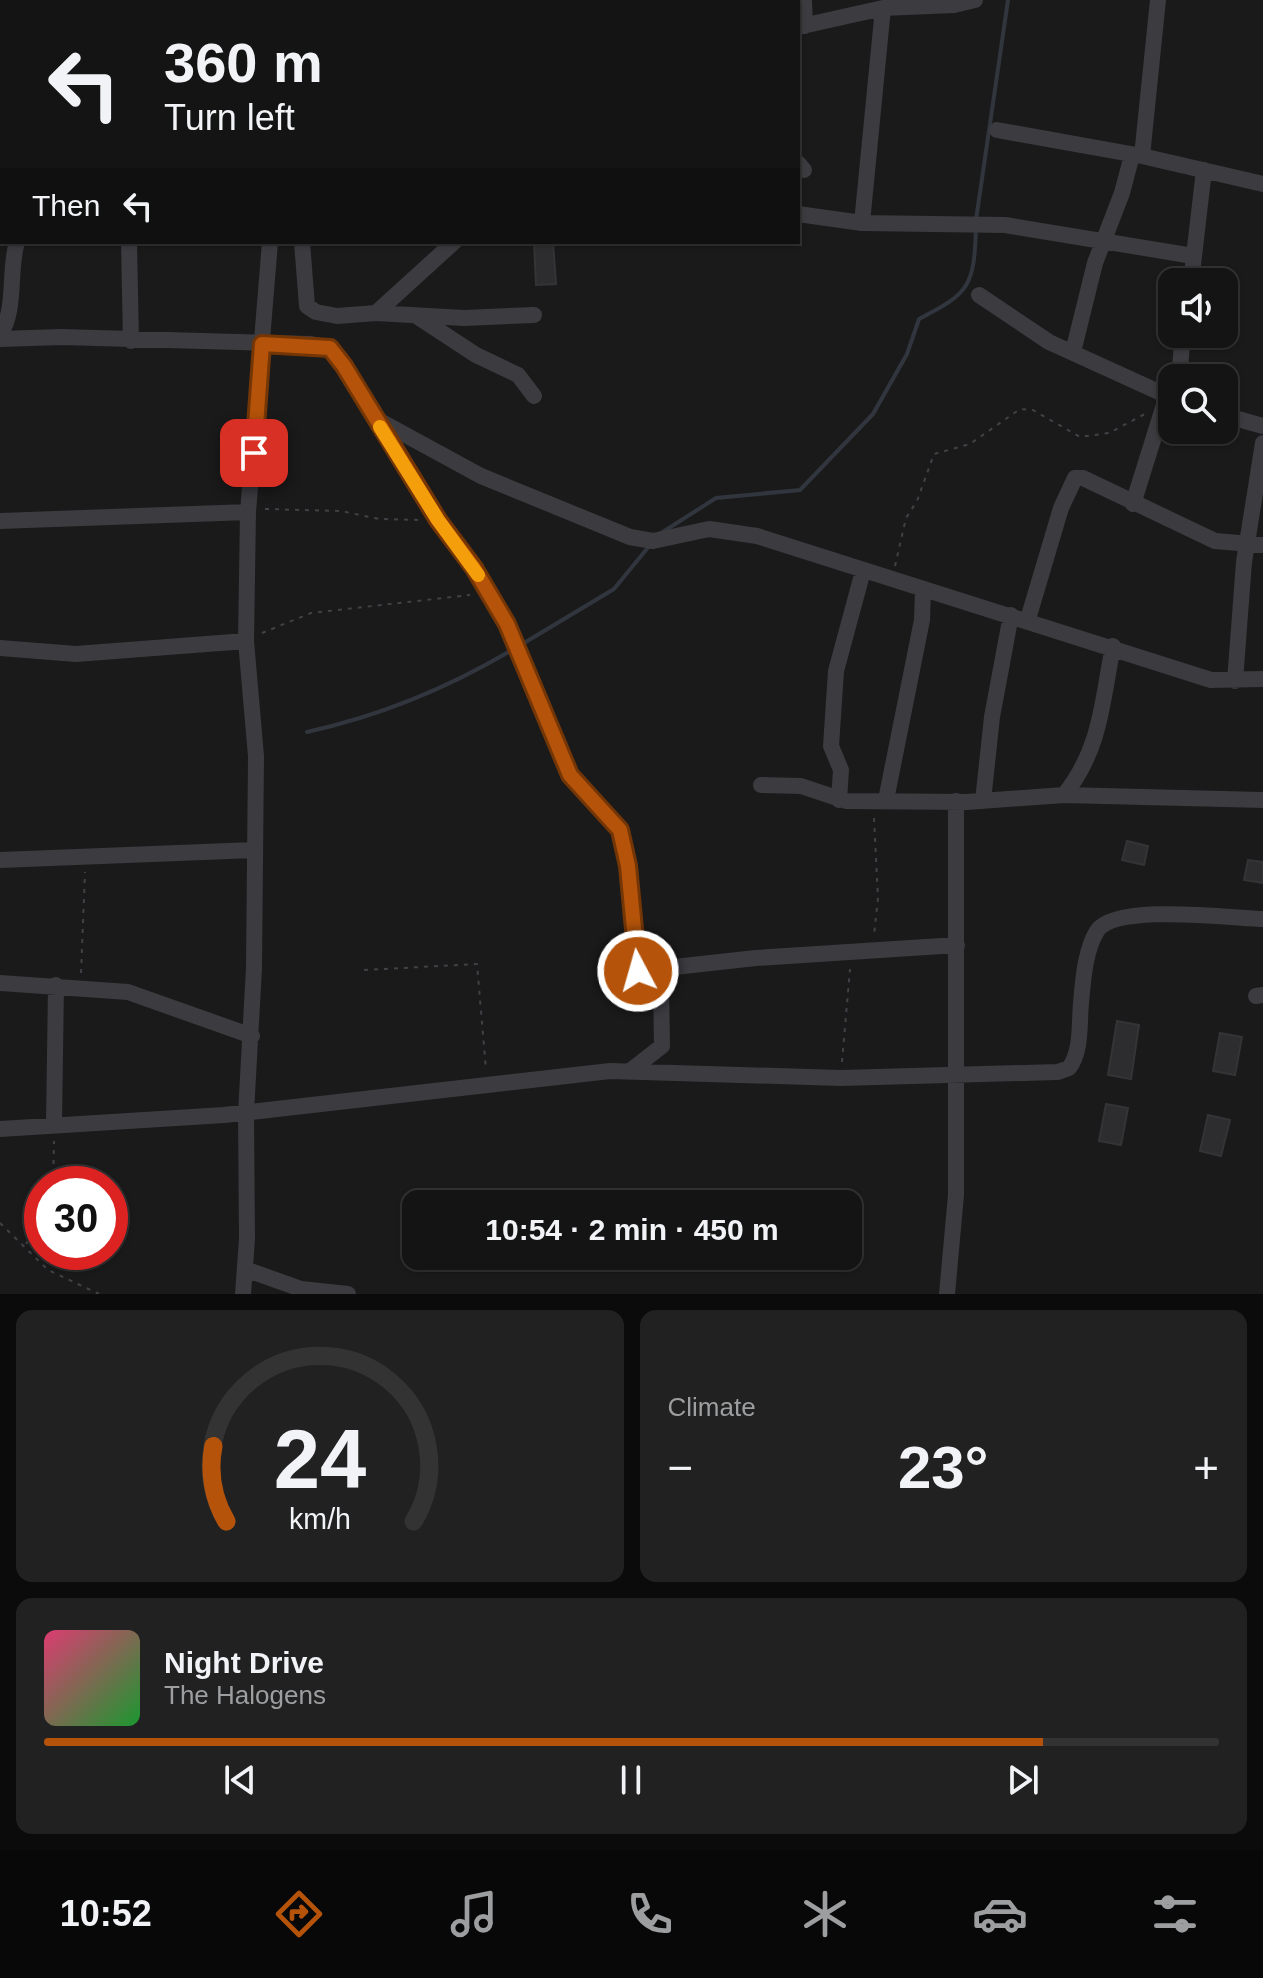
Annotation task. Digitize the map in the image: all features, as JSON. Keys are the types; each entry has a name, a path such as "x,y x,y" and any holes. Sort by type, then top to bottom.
{"street":[{"path":"804,0 802,26 883,8 954,5 975,0"},
{"path":"1073,352 1088,284 1137,156 1158,0"},
{"path":"862,223 883,8"},
{"path":"997,130 1263,184"},
{"path":"1192,268 1204,170"},
{"path":"800,214 862,223 1005,225 1193,256"},
{"path":"16,244 10,270 8,321 0,337 330,348 438,520 487,590 519,646 570,775 608,814 622,835 638,971"},
{"path":"129,244 131,341"},
{"path":"243,1294 246,1113 252,1036 256,756 246,641 248,512 270,244"},
{"path":"302,244 307,306 324,314 376,313 417,317 534,315"},
{"path":"376,313 452,244"},
{"path":"979,295 1036,334 1158,393"},
{"path":"417,317 476,355 518,375 534,396"},
{"path":"375,419 481,476 630,537 653,541 709,529 730,530 792,545 863,571 1113,646 1211,680 1263,679"},
{"path":"1238,419 1263,426"},
{"path":"1133,504 1158,435"},
{"path":"1235,681 1255,545 1263,443"},
{"path":"983,801 992,717 1020,617 1074,479 1083,478 1215,541 1255,545"},
{"path":"0,521 248,512"},
{"path":"839,800 841,770 831,746 836,671 863,571"},
{"path":"879,801 922,620 923,590"},
{"path":"0,648 76,654 246,641"},
{"path":"1064,795 1083,771 1094,742 1113,646"},
{"path":"761,785 801,786 839,800 983,801 1064,795 1263,800"},
{"path":"947,1294 956,1195 956,801"},
{"path":"0,860 254,850"},
{"path":"0,1129 246,1113 487,1084 630,1071 653,1075 841,1078 955,1072 1045,1073 1069,1068 1076,1056 1082,986 1089,953 1097,930 1111,919 1191,915 1263,919"},
{"path":"638,971 756,958 957,945"},
{"path":"630,1071 655,1055 663,1041 661,985 638,971"},
{"path":"0,983 80,986 128,992 252,1036"},
{"path":"54,1124 56,985"},
{"path":"245,1269 301,1289 348,1294"}],"path":[{"path":"892,580 906,518 917,501 934,454 970,444 1020,409 1033,410 1072,435 1091,438 1126,426 1158,407"},
{"path":"248,512 273,507 302,512 352,512 379,519 438,520"},
{"path":"246,641 311,613 449,598 487,590"},
{"path":"871,941 878,898 879,801"},
{"path":"80,986 84,856"},
{"path":"841,1078 851,954"},
{"path":"364,970 477,964 487,1084"},
{"path":"53,1166 54,1124"},
{"path":"0,1223 24,1244"},
{"path":"48,1270 99,1294"}],"building":[{"path":"534,244 553,244 556,284 536,285"},
{"path":"1127,841 1148,846 1144,865 1122,860"},
{"path":"1248,860 1263,862 1263,883 1244,880"},
{"path":"1117,1021 1139,1025 1131,1079 1108,1075"},
{"path":"1220,1033 1242,1037 1235,1075 1213,1071"},
{"path":"1106,1104 1128,1108 1121,1145 1099,1141"},
{"path":"1208,1115 1230,1120 1221,1156 1200,1151"}],"waterway":[{"path":"976,220 1008,0"},
{"path":"658,535 716,498 800,490 873,414 907,354 919,319 949,302 966,286 971,275 976,228"},
{"path":"519,646 614,589 650,545"},
{"path":"307,732 361,718 413,699 463,677 512,650"}],"slow traffic":[{"path":"380,427 438,520 478,575"}],"route":[{"path":"254,453 262,344 311,344 330,348 336,353 438,520 474,568 507,624 532,676 570,775 620,830 628,866 638,971"}]}
